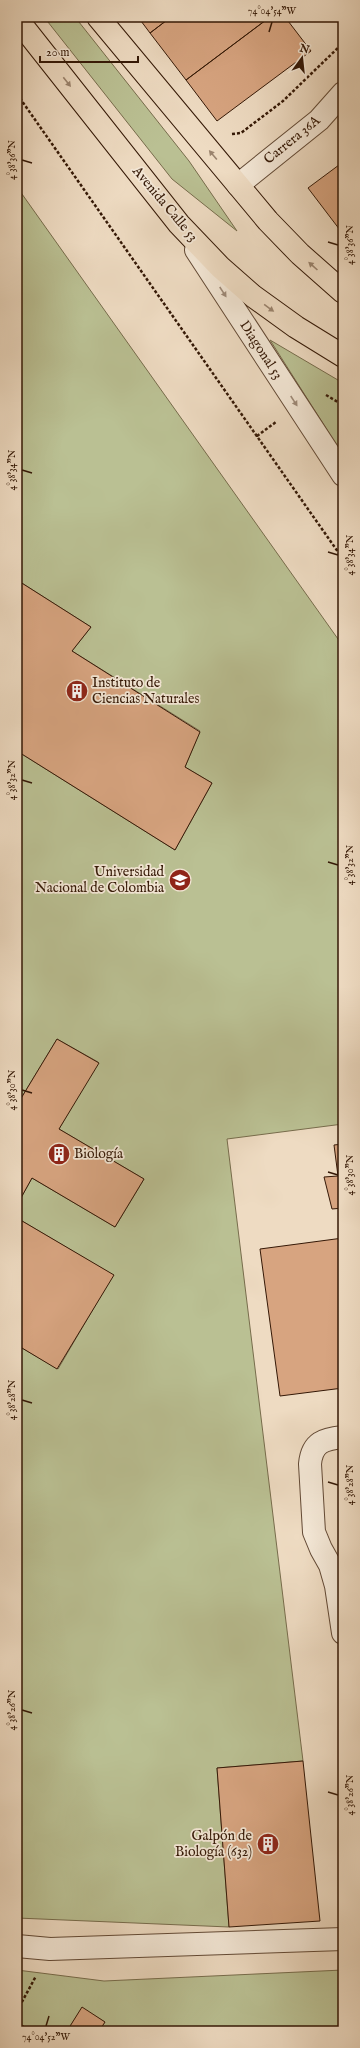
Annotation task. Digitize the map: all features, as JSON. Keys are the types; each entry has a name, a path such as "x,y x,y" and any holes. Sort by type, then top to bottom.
{"main road":[{"path":"98,17 238,185 300,254 343,292"},
{"name":"Avenida Calle 53","path":"17,19 179,224 220,267 253,296 296,328 343,356"}],"street":[{"name":"Carrera 36A","path":"238,185 319,120 343,93"},
{"name":"Diagonal 53","path":"179,224 343,475"},
{"path":"343,1437 331,1438 318,1444 311,1455 310,1464 314,1532 330,1565 336,1586 343,1633"},
{"path":"17,1946 50,1949 343,1939"}],"path":[{"path":"229,134 241,133 283,101 343,43"},
{"path":"17,94 343,559"},
{"path":"17,2011 50,1949"}],"green space":[{"path":"44,17 75,17 189,161 237,231 172,179"},
{"name":"Universidad Nacional de Colombia","path":"17,187 343,646 343,1124 227,1139 303,1761 217,1768 229,1927 17,1918 17,1345 58,1369 113,1275 17,1218 17,1205 32,1178 115,1227 144,1179 59,1129 98,1062 57,1039 17,1105 17,751 175,850 212,783 185,767 200,731 72,651 91,627 17,580"},
{"path":"270,340 343,383 343,455"},
{"path":"17,1970 104,1981 343,1970 343,2031 99,2031 105,2022 82,2008 67,2031 29,2031 17,2022"}],"building":[{"path":"138,17 171,17 150,33"},
{"path":"171,17 270,17 186,80 150,33"},
{"path":"270,17 285,17 311,51 217,121 186,80"},
{"path":"343,162 343,234 308,188"},
{"name":"Instituto de Ciencias Naturales","path":"17,580 91,627 72,651 200,732 185,767 212,783 175,850 17,751"},
{"name":"Biología","path":"57,1039 99,1063 59,1129 144,1179 115,1227 32,1178 17,1205 17,1105"},
{"path":"343,1144 343,1208 332,1209 324,1177 338,1176 334,1145"},
{"path":"17,1218 114,1275 57,1369 17,1345"},
{"path":"343,1238 343,1388 280,1396 260,1249"},
{"path":"343,1464 343,1502 339,1465"},
{"name":"Galpón de Biología (632)","path":"303,1761 320,1921 229,1927 217,1768"},
{"path":"82,2007 105,2022 99,2031 67,2031"},
{"path":"17,2022 30,2030 17,2031"}],"place":[{"name":"Instituto de Ciencias Naturales","path":"77,691"},
{"name":"Universidad Nacional de Colombia","path":"180,880"},
{"name":"Biología","path":"59,1154"},
{"name":"Galpón de Biología (632)","path":"268,1844"}]}
